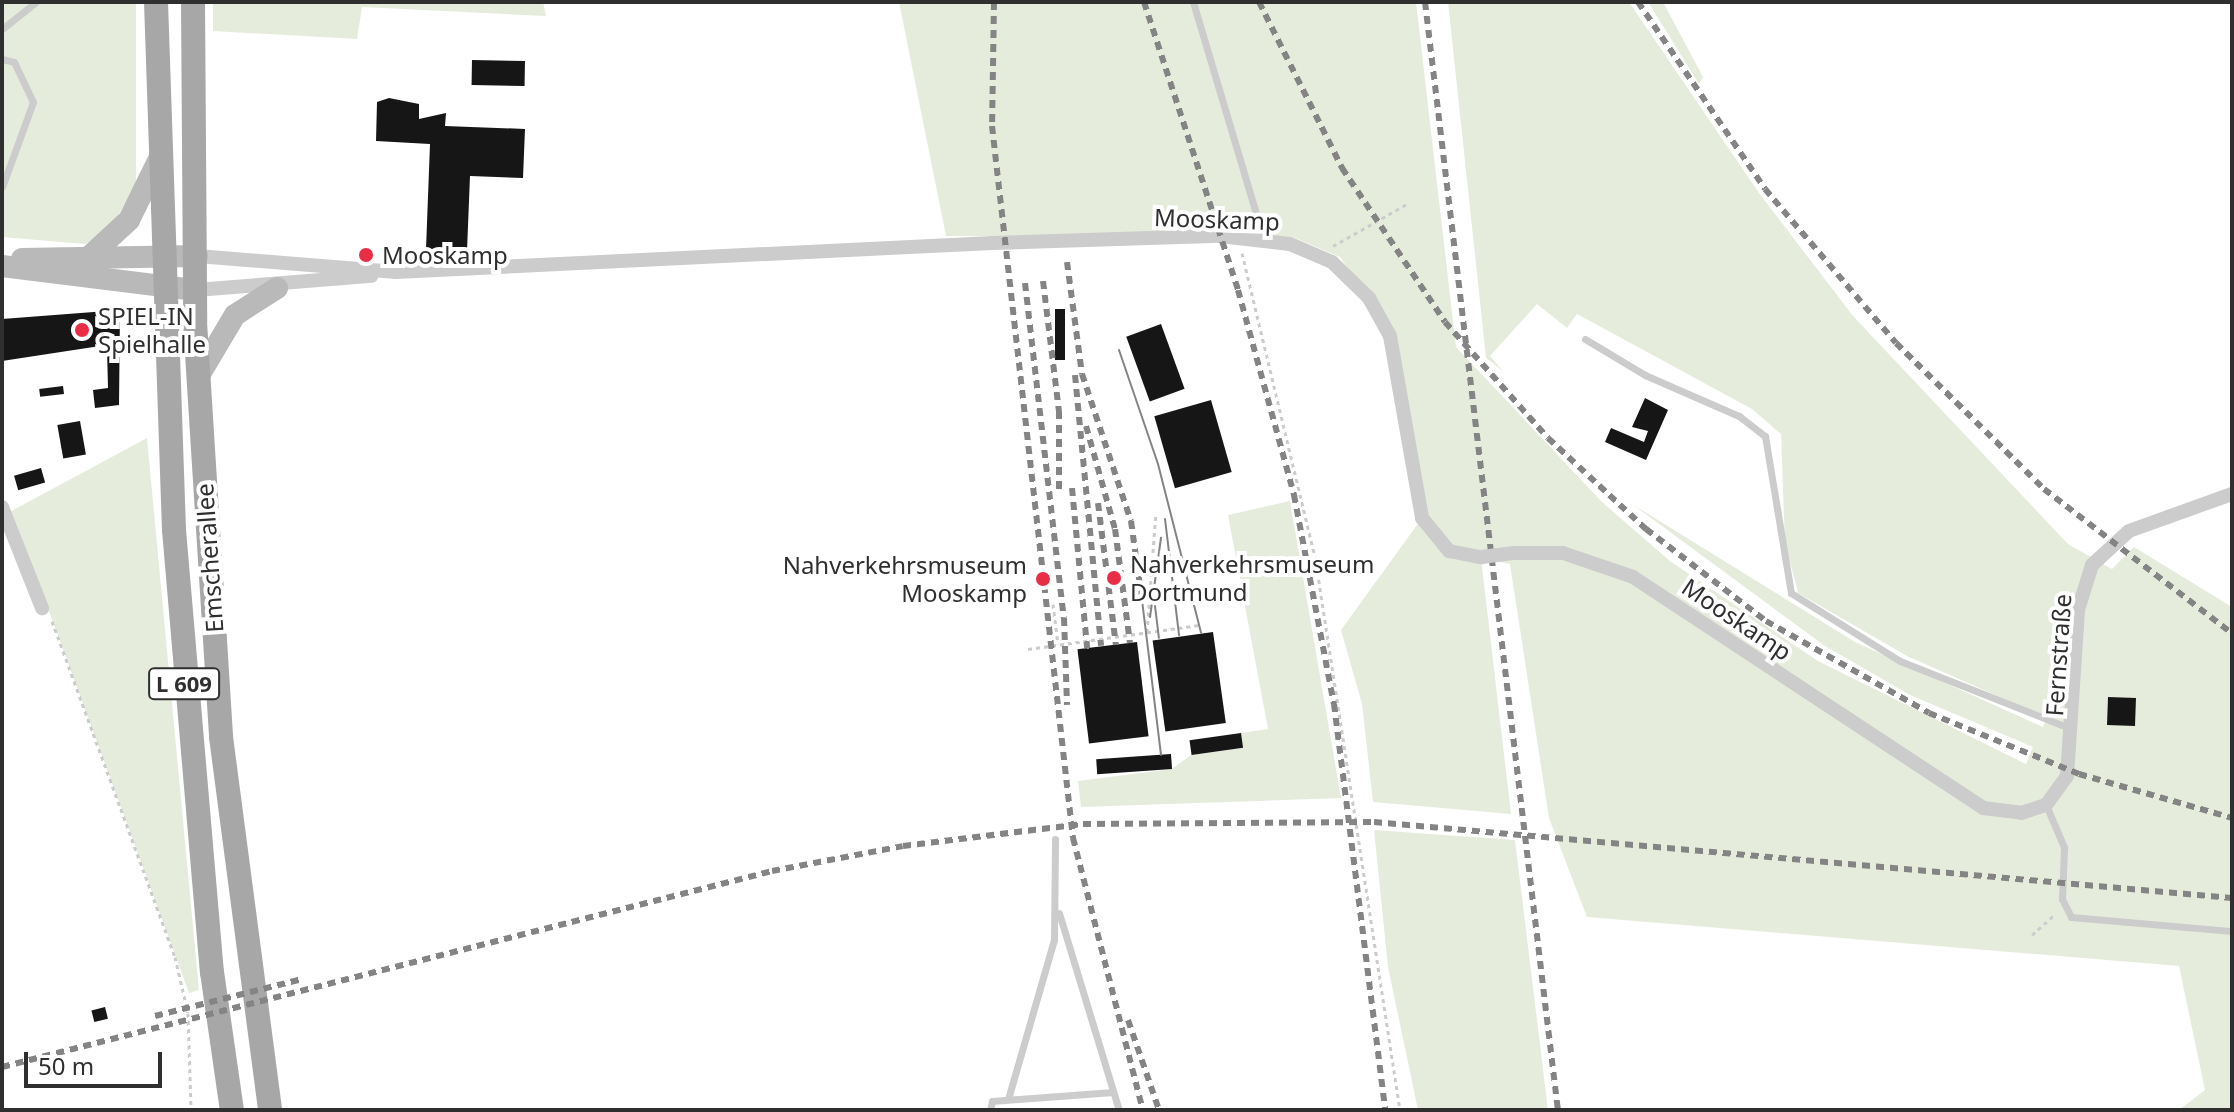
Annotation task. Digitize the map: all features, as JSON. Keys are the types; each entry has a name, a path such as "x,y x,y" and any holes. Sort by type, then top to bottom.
{"main road":[{"name":"Emscherallee","path":"156,2 163,287 185,694 232,1110"},
{"name":"Emscherallee","path":"193,2 198,377 221,737 270,1110"}],"street":[{"path":"90,256 129,220 162,154"},
{"name":"Mooskamp","path":"196,290 277,288 386,272 1241,238 1264,240 1315,255 1369,298 1390,336 1422,518 1449,551 1481,557 1563,553 1633,577 1983,808 2021,813 2046,805"},
{"path":"2,256 197,256"},
{"name":"Mooskamp","path":"197,256 386,272"},
{"path":"2,266 196,290"},
{"path":"198,377 235,315 277,288"},
{"name":"Fernstraße","path":"2046,805 2067,776 2075,729 2078,610 2092,565 2129,531 2232,494"},
{"path":"3,513 42,608"}],"lane":[{"path":"2,29 36,2"},
{"path":"1193,2 1264,240"},
{"path":"2,59 14,62 33,102 2,187"},
{"path":"1585,339 1765,436 1791,593 1900,661 2010,711 2075,729"},
{"path":"2046,805 2064,847 2064,909 2087,923 2232,931"},
{"path":"1055,839 1059,911 1119,1110"},
{"path":"1008,1099 1059,911"},
{"path":"990,1110 992,1101 1113,1092"}],"path":[{"path":"1315,255 1407,204"},
{"path":"1241,238 1247,292 1315,556 1400,1110"},
{"path":"1147,632 1156,512"},
{"path":"1053,604 1058,644"},
{"path":"42,608 165,923 188,1013 191,1110"},
{"path":"1028,649 1199,625"},
{"path":"1087,648 1091,640"},
{"path":"2032,935 2064,909"}],"green space":[{"path":"2,2 136,2 136,184 108,233 85,244 2,237"},
{"path":"213,2 543,2 546,16 362,7 357,39 213,31"},
{"path":"899,2 1416,2 1456,347 1603,503 1670,561 1818,661 2026,764 2033,747 1910,695 1825,646 1632,504 1855,642 2043,727 2047,718 1907,656 1798,593 1785,542 1781,434 1752,409 1577,314 1567,328 1537,304 1490,356 1503,371 1486,358 1448,2 1629,2 1759,193 1853,316 2068,544 2112,569 2134,547 2232,607 2232,1110 2179,1110 2205,1090 2179,966 1587,917 1549,818 1510,564 1481,558 1511,814 1373,802 1362,704 1341,630 1422,518 1401,384 1369,298 1340,257 1293,237 946,236"},
{"path":"1648,2 1663,2 1703,77 1699,84"},
{"path":"147,438 199,990 189,993 50,614 4,515"},
{"path":"1290,501 1341,798 1081,807 1078,781 1172,769 1191,755 1243,748 1241,733 1268,729 1228,515"},
{"path":"1374,830 1515,840 1548,1110 1418,1110 1388,967"}],"building":[{"path":"472,60 525,61 525,86 472,85"},
{"path":"389,98 419,104 419,119 446,113 445,126 525,129 523,178 470,176 467,251 426,249 430,144 376,141 377,102"},
{"path":"1055,309 1065,309 1065,360 1055,360"},
{"path":"120,310 119,405 95,408 93,390 108,388 107,349 100,346 2,361 2,319"},
{"path":"1161,324 1185,389 1150,401 1126,337"},
{"path":"63,386 64,394 40,397 39,389"},
{"path":"1645,398 1668,410 1646,460 1605,442 1611,428 1644,442 1648,431 1632,427"},
{"path":"1211,400 1232,472 1175,488 1154,416"},
{"path":"80,421 86,454 63,458 57,425"},
{"path":"41,468 45,482 18,490 14,476"},
{"path":"1213,632 1226,723 1165,732 1153,640"},
{"path":"1137,642 1149,736 1089,744 1077,649"},
{"path":"2108,697 2136,698 2135,726 2107,725"},
{"path":"1241,733 1243,748 1192,755 1190,740"},
{"path":"1171,754 1172,769 1097,774 1096,759"},
{"path":"105,1007 108,1019 94,1022 91,1010"}],"tram line":[{"path":"1119,350 1158,464 1201,633"},
{"path":"1165,519 1179,635"},
{"path":"1150,617 1161,538"},
{"path":"1142,600 1161,755"},
{"path":"1155,606 1159,638"}],"railway":[{"path":"994,2 992,126 1073,838 1143,1110"},
{"path":"1144,2 1238,290 1294,495 1334,704 1385,1110"},
{"path":"1259,2 1342,168 1445,322 1548,438 1646,529 1766,621 1929,713 2079,774 2232,818"},
{"path":"1425,2 1558,1110"},
{"path":"1638,2 1765,189 1896,343 2044,489 2232,633"},
{"path":"1067,262 1082,374 1131,521 1142,600"},
{"path":"1043,281 1059,411 1059,492"},
{"path":"1025,283 1064,618 1067,705"},
{"path":"1075,375 1101,646"},
{"path":"1086,426 1115,529 1130,643"},
{"path":"1072,488 1087,648"},
{"path":"1098,503 1116,645"},
{"path":"2,1067 772,871 903,846 1083,824 1374,822 2232,898"},
{"path":"155,1016 302,979"},
{"path":"1128,1020 1159,1110"}],"place":[{"name":"Mooskamp","path":"366,255"},
{"name":"SPIEL-IN Spielhalle","path":"82,330"},
{"name":"Nahverkehrsmuseum Dortmund","path":"1114,578"},
{"name":"Nahverkehrsmuseum Mooskamp","path":"1043,579"}]}
